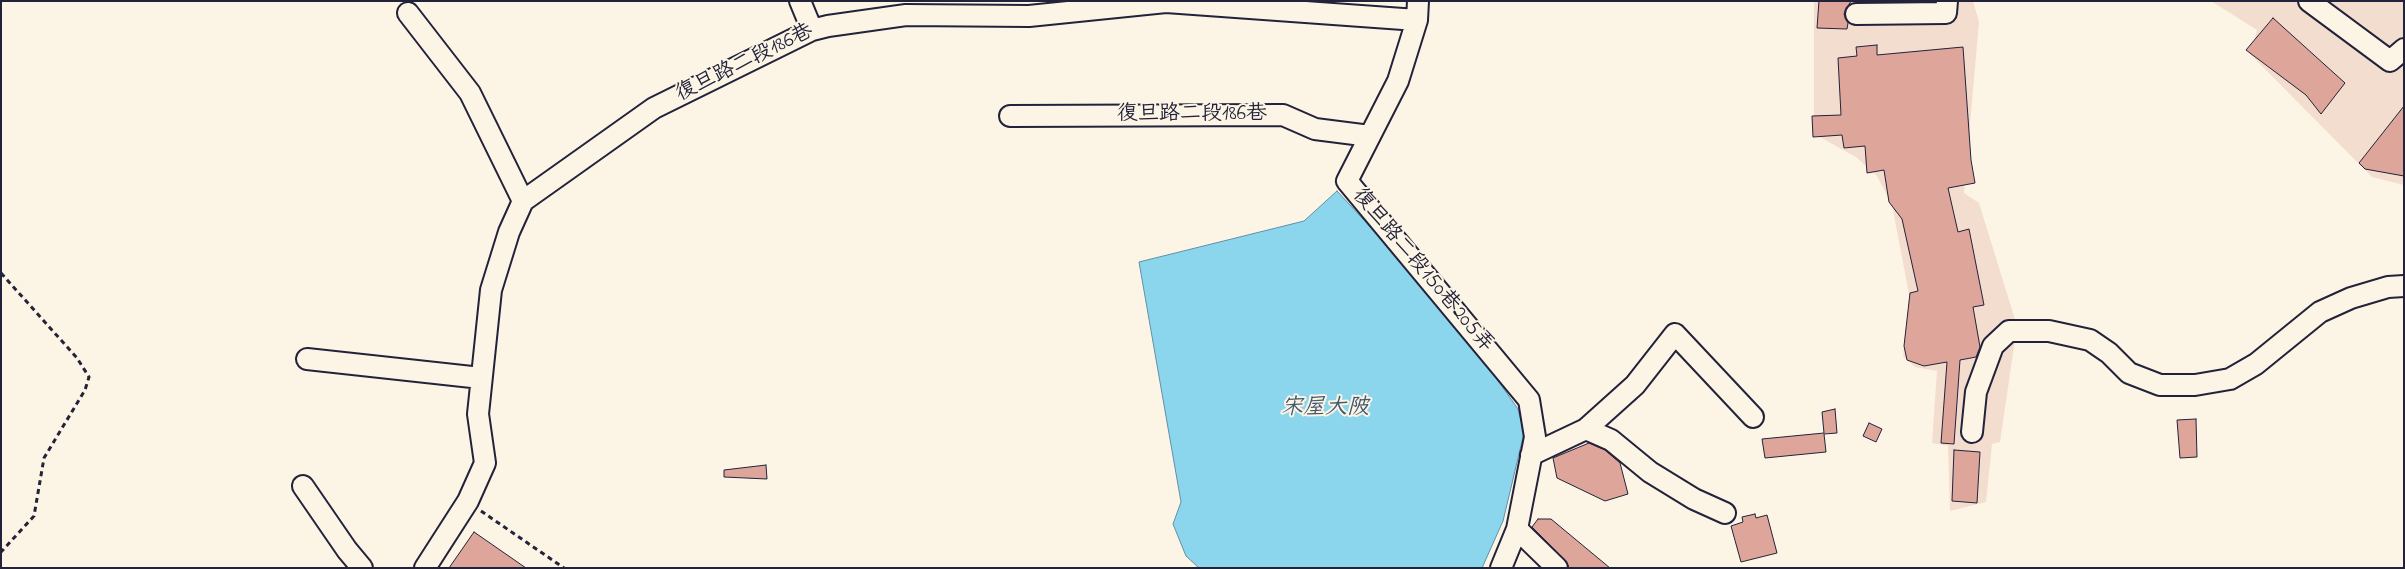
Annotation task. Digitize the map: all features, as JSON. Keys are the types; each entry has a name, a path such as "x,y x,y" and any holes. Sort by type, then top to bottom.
{"lane":[{"path":"800,1 812,30"},
{"path":"1856,14 1946,13 1947,1"},
{"path":"2308,1 2390,61 2404,49"},
{"name":"復旦路二段186巷","path":"523,201 654,108 812,30 828,26 906,16 1166,2 1418,11"},
{"name":"復旦路二段150巷205弄","path":"1418,11 1398,81 1347,181 1530,400 1535,437 1532,455 1517,529 1501,568"},
{"path":"408,13 470,93 523,201 509,232 491,290 478,414 485,463 468,501 425,568"},
{"name":"復旦路二段186巷","path":"1010,116 1283,115 1315,129 1370,136"},
{"path":"1972,432 1976,392 1993,346 2009,331 2049,330 2090,340 2109,353 2129,373 2160,385 2195,385 2230,379 2256,364 2320,312 2369,292 2388,287 2404,286"},
{"path":"1532,455 1586,429 1635,385 1675,334 1753,417"},
{"path":"307,360 482,378"},
{"path":"1586,429 1611,440 1650,472 1694,498 1725,513"},
{"path":"303,486 347,550 362,568"},
{"path":"1517,529 1557,568"}],"path":[{"path":"1,273 77,358 89,376 85,390 44,458 34,516 1,552"},
{"path":"468,501 564,568"}],"shaded area":[{"path":"1814,1 1973,1 1979,22 1964,193 1979,203 2017,326 2000,442 1992,444 1986,502 1950,511 1948,446 1932,443 1937,371 1915,367 1903,356 1910,299 1892,205 1877,176 1856,157 1814,134"},
{"path":"2211,1 2404,1 2404,185 2372,177 2250,54 2257,30"}],"water":[{"name":"宋屋大陂","path":"1337,191 1451,314 1518,409 1524,433 1503,521 1482,568 1199,568 1186,556 1173,524 1181,502 1139,262 1304,221"}],"building":[{"path":"1819,1 1851,1 1844,14 1848,23 1847,29 1817,28"},
{"path":"2273,18 2345,83 2321,114 2306,95 2246,50"},
{"path":"1877,45 1877,55 1963,47 1971,160 1975,183 1948,188 1958,232 1969,229 1984,305 1973,307 1980,347 1976,357 1960,360 1954,444 1941,443 1947,362 1924,366 1907,360 1904,346 1910,293 1918,291 1902,219 1889,202 1884,170 1867,173 1865,146 1844,148 1842,135 1813,137 1812,116 1841,115 1838,58 1857,56 1856,47"},
{"path":"2404,106 2404,176 2365,169 2359,163"},
{"path":"1835,409 1837,433 1824,434 1826,452 1765,458 1762,439 1824,433 1822,412"},
{"path":"2196,419 2197,457 2180,458 2177,420"},
{"path":"1869,423 1882,429 1876,442 1863,436"},
{"path":"1589,443 1605,450 1620,463 1628,494 1605,501 1557,478 1553,458"},
{"path":"1954,450 1980,452 1977,503 1952,501"},
{"path":"766,465 767,479 724,477 724,470"},
{"path":"1755,514 1756,518 1767,515 1777,553 1741,562 1731,526 1743,522 1742,517"},
{"path":"1538,519 1551,519 1610,568 1569,568 1565,560 1532,527"},
{"path":"474,532 526,568 449,568"}]}
